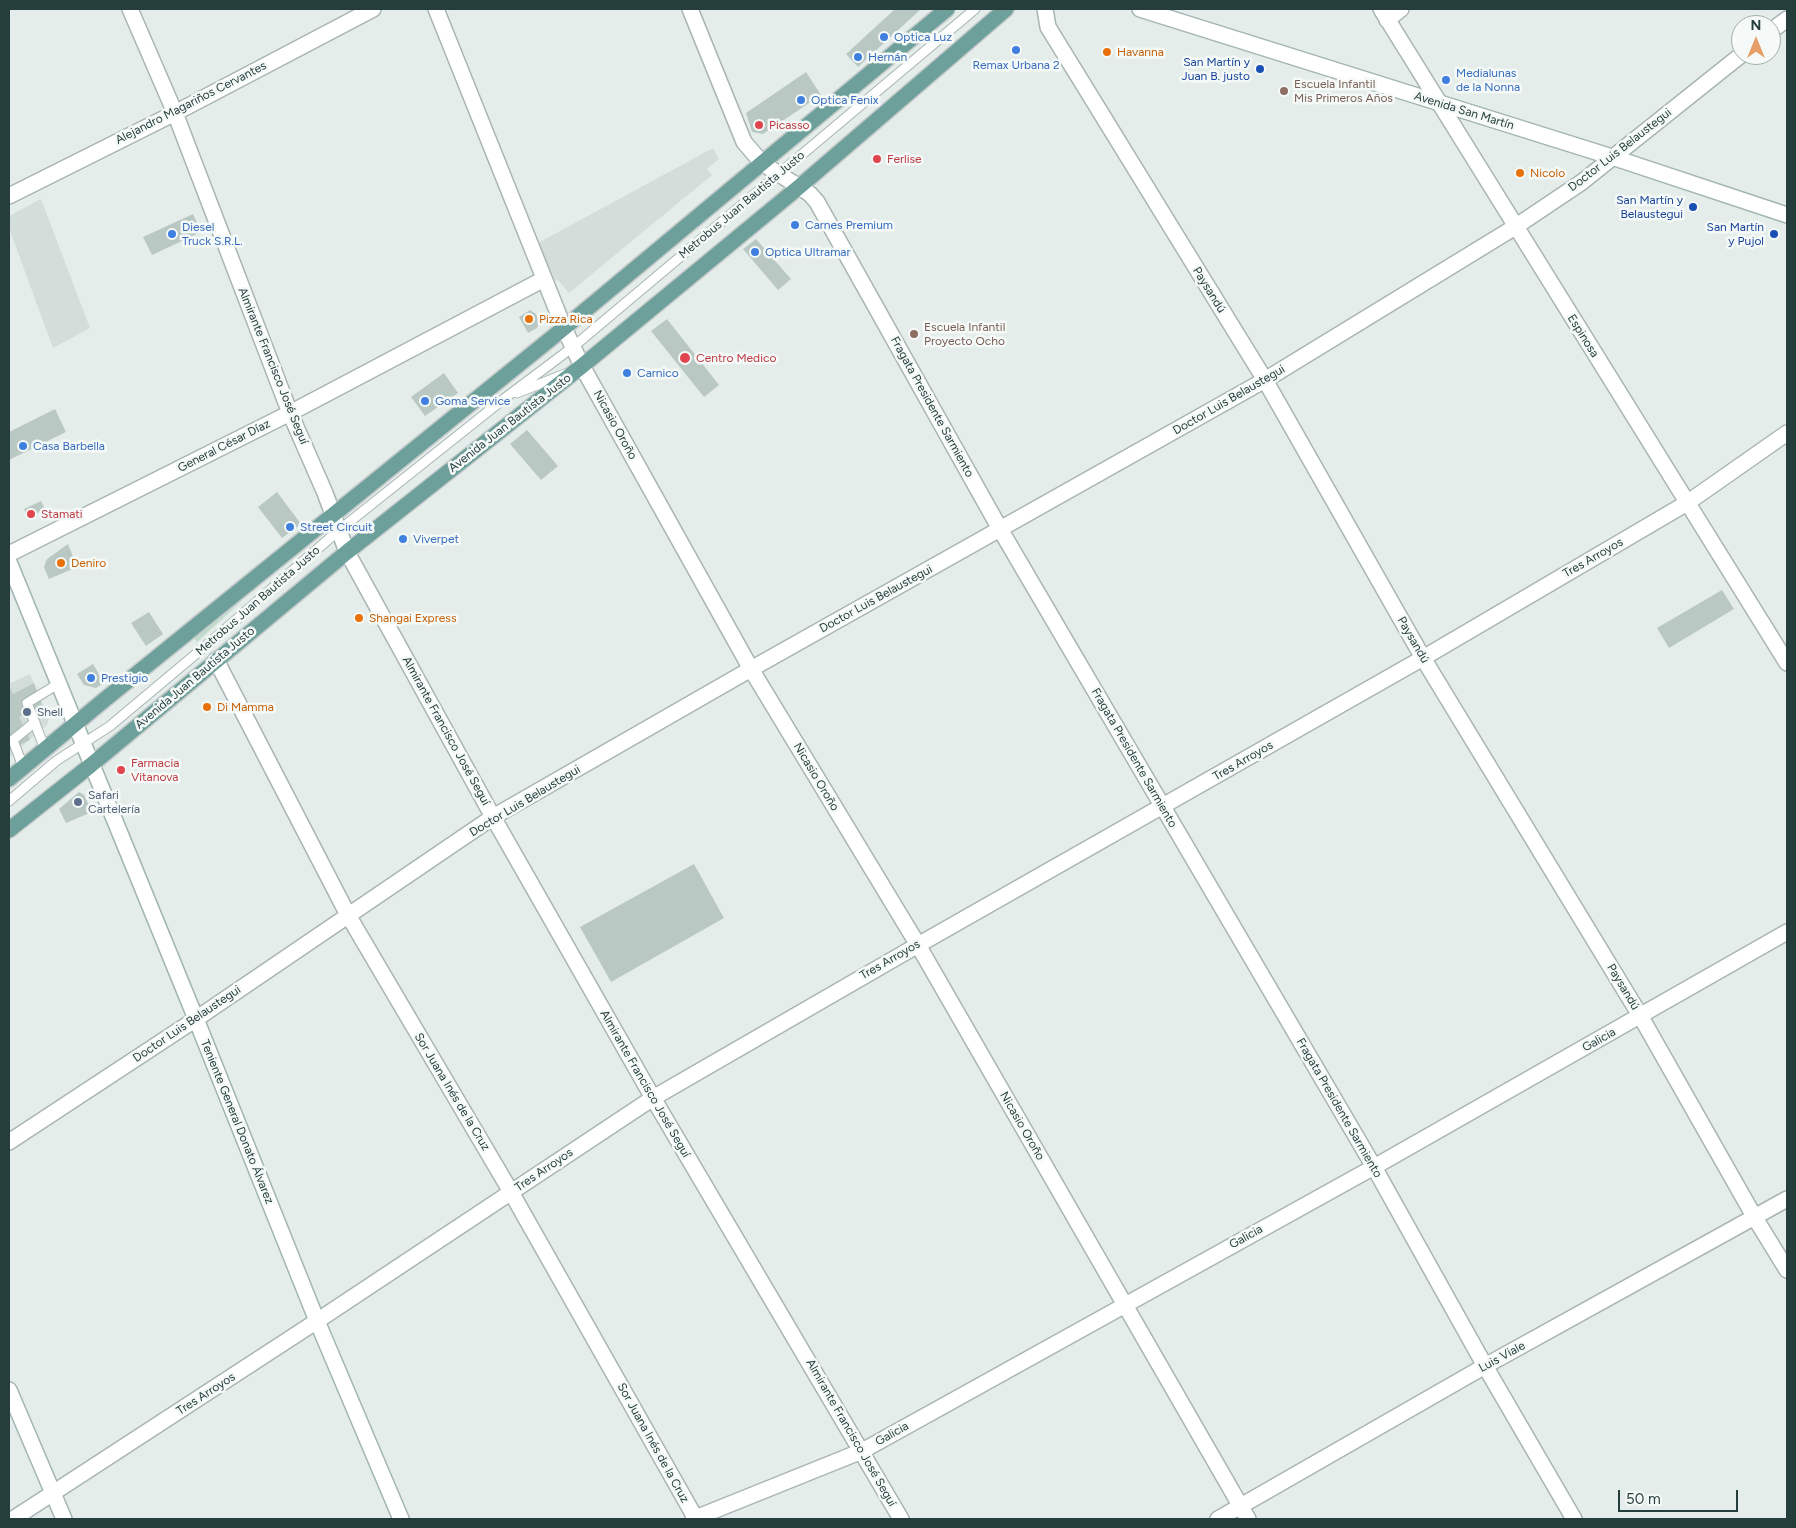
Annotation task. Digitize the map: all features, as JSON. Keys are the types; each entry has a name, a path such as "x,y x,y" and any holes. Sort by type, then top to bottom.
{"main road":[{"path":"9,779 74,724 564,328 948,9"},
{"name":"Avenida Juan Bautista Justo","path":"9,830 91,765 347,552 582,366 799,187 1006,9"}],"street":[{"name":"Almirante Francisco José Seguí","path":"130,9 174,113 290,413 325,494 347,552 493,818 653,1098 901,1519"},
{"name":"Alejandro Magariños Cervantes","path":"9,196 174,113 373,9"},
{"name":"Nicasio Oroño","path":"436,9 564,328 582,366 751,669 918,944 1244,1513"},
{"name":"Fragata Presidente Sarmiento","path":"690,9 744,142 762,163 810,194 817,202 1000,529 1374,1167 1485,1366 1574,1519"},
{"name":"Paysandú","path":"1045,9 1048,27 1265,380 1423,658 1641,1016 1755,1218 1787,1270"},
{"name":"Avenida San Martín","path":"1140,9 1612,157 1787,215"},
{"path":"1384,14 1401,9"},
{"name":"Espinosa","path":"1384,14 1787,663"},
{"name":"Doctor Luis Belaustegui","path":"9,1142 196,1019 493,818 751,669 1265,380 1515,227 1582,182 1731,63"},
{"name":"General César Díaz","path":"9,554 290,413 544,279"},
{"name":"Tres Arroyos","path":"13,1519 317,1321 653,1098 918,944 1423,658 1687,503 1787,433"},
{"name":"Teniente General Donato Álvarez","path":"9,562 317,1321 400,1519"},
{"name":"Sor Juana Inés de la Cruz","path":"216,660 348,915 511,1192 695,1519"},
{"name":"Galicia","path":"695,1519 862,1451 1374,1167 1787,932"},
{"name":"Luis Viale","path":"1218,1519 1244,1513 1485,1366 1787,1199"},
{"path":"9,1390 64,1519"}],"lane":[{"name":"Metrobus Juan Bautista Justo","path":"9,801 56,761 110,726 338,531 505,398 573,347 975,9"},
{"name":"Metrobus Juan Bautista Justo","path":"505,398 582,366"},
{"path":"45,749 27,704 58,684"},
{"path":"24,767 13,740 34,722"}],"shaded area":[{"path":"713,148 719,159 707,169 712,175 569,293 558,280 555,281 538,243"},
{"path":"41,199 90,328 53,348 9,228 9,216"},
{"name":"Shell","path":"30,674 49,719 47,725 9,757 9,684"}],"green space":[{"path":"243,600 197,642 194,638"}],"building":[{"path":"895,9 921,9 858,67 846,54"},
{"path":"806,72 821,95 763,134 752,132 746,113"},
{"name":"Diesel Truck S.R.L.","path":"193,214 201,232 152,255 143,237"},
{"path":"756,239 791,279 778,290 743,249"},
{"name":"Pizza Rica","path":"530,310 536,314 539,322 537,328 528,333 519,317"},
{"name":"Centro Medico","path":"667,319 719,385 704,397 651,331"},
{"path":"444,373 458,393 425,416 411,397"},
{"name":"Casa Barbella","path":"55,409 66,432 9,460 9,432"},
{"path":"527,430 558,466 541,480 510,444"},
{"path":"277,492 301,524 282,538 258,507"},
{"name":"Stamati","path":"41,501 45,509 28,518 24,509"},
{"name":"Deniro","path":"68,544 77,567 49,579 44,567 47,559"},
{"path":"1722,590 1734,609 1669,648 1657,628"},
{"path":"149,612 163,634 146,646 131,623"},
{"name":"Prestigio","path":"93,664 104,683 96,688 84,685 77,674"},
{"path":"34,683 42,705 19,717 30,740 9,750 9,686 13,694"},
{"name":"Safari Cartelería","path":"79,792 84,795 92,812 66,823 59,809"},
{"path":"694,864 724,918 611,982 580,927"}],"place":[{"name":"Optica Luz","path":"884,37"},
{"name":"Remax Urbana 2","path":"1016,50"},
{"name":"Havanna","path":"1107,52"},
{"name":"Hernán","path":"858,57"},
{"name":"San Martín y Juan B. justo","path":"1260,69"},
{"name":"Medialunas de la Nonna","path":"1446,80"},
{"name":"Escuela Infantil Mis Primeros Años","path":"1284,91"},
{"name":"Optica Fenix","path":"801,100"},
{"name":"Picasso","path":"759,125"},
{"name":"Ferlise","path":"877,159"},
{"name":"Nicolo","path":"1520,173"},
{"name":"San Martín y Belaustegui","path":"1693,207"},
{"name":"Carnes Premium","path":"795,225"},
{"name":"Diesel Truck S.R.L.","path":"172,234"},
{"name":"San Martín y Pujol","path":"1774,234"},
{"name":"Optica Ultramar","path":"755,252"},
{"name":"Pizza Rica","path":"529,319"},
{"name":"Escuela Infantil Proyecto Ocho","path":"914,334"},
{"name":"Centro Medico","path":"685,358"},
{"name":"Carnico","path":"627,373"},
{"name":"Goma Service","path":"425,401"},
{"name":"Casa Barbella","path":"23,446"},
{"name":"Stamati","path":"31,514"},
{"name":"Street Circuit","path":"290,527"},
{"name":"Viverpet","path":"403,539"},
{"name":"Deniro","path":"61,563"},
{"name":"Shangai Express","path":"359,618"},
{"name":"Prestigio","path":"91,678"},
{"name":"Di Mamma","path":"207,707"},
{"name":"Shell","path":"27,712"},
{"name":"Farmacia Vitanova","path":"121,770"},
{"name":"Safari Cartelería","path":"78,802"}]}
